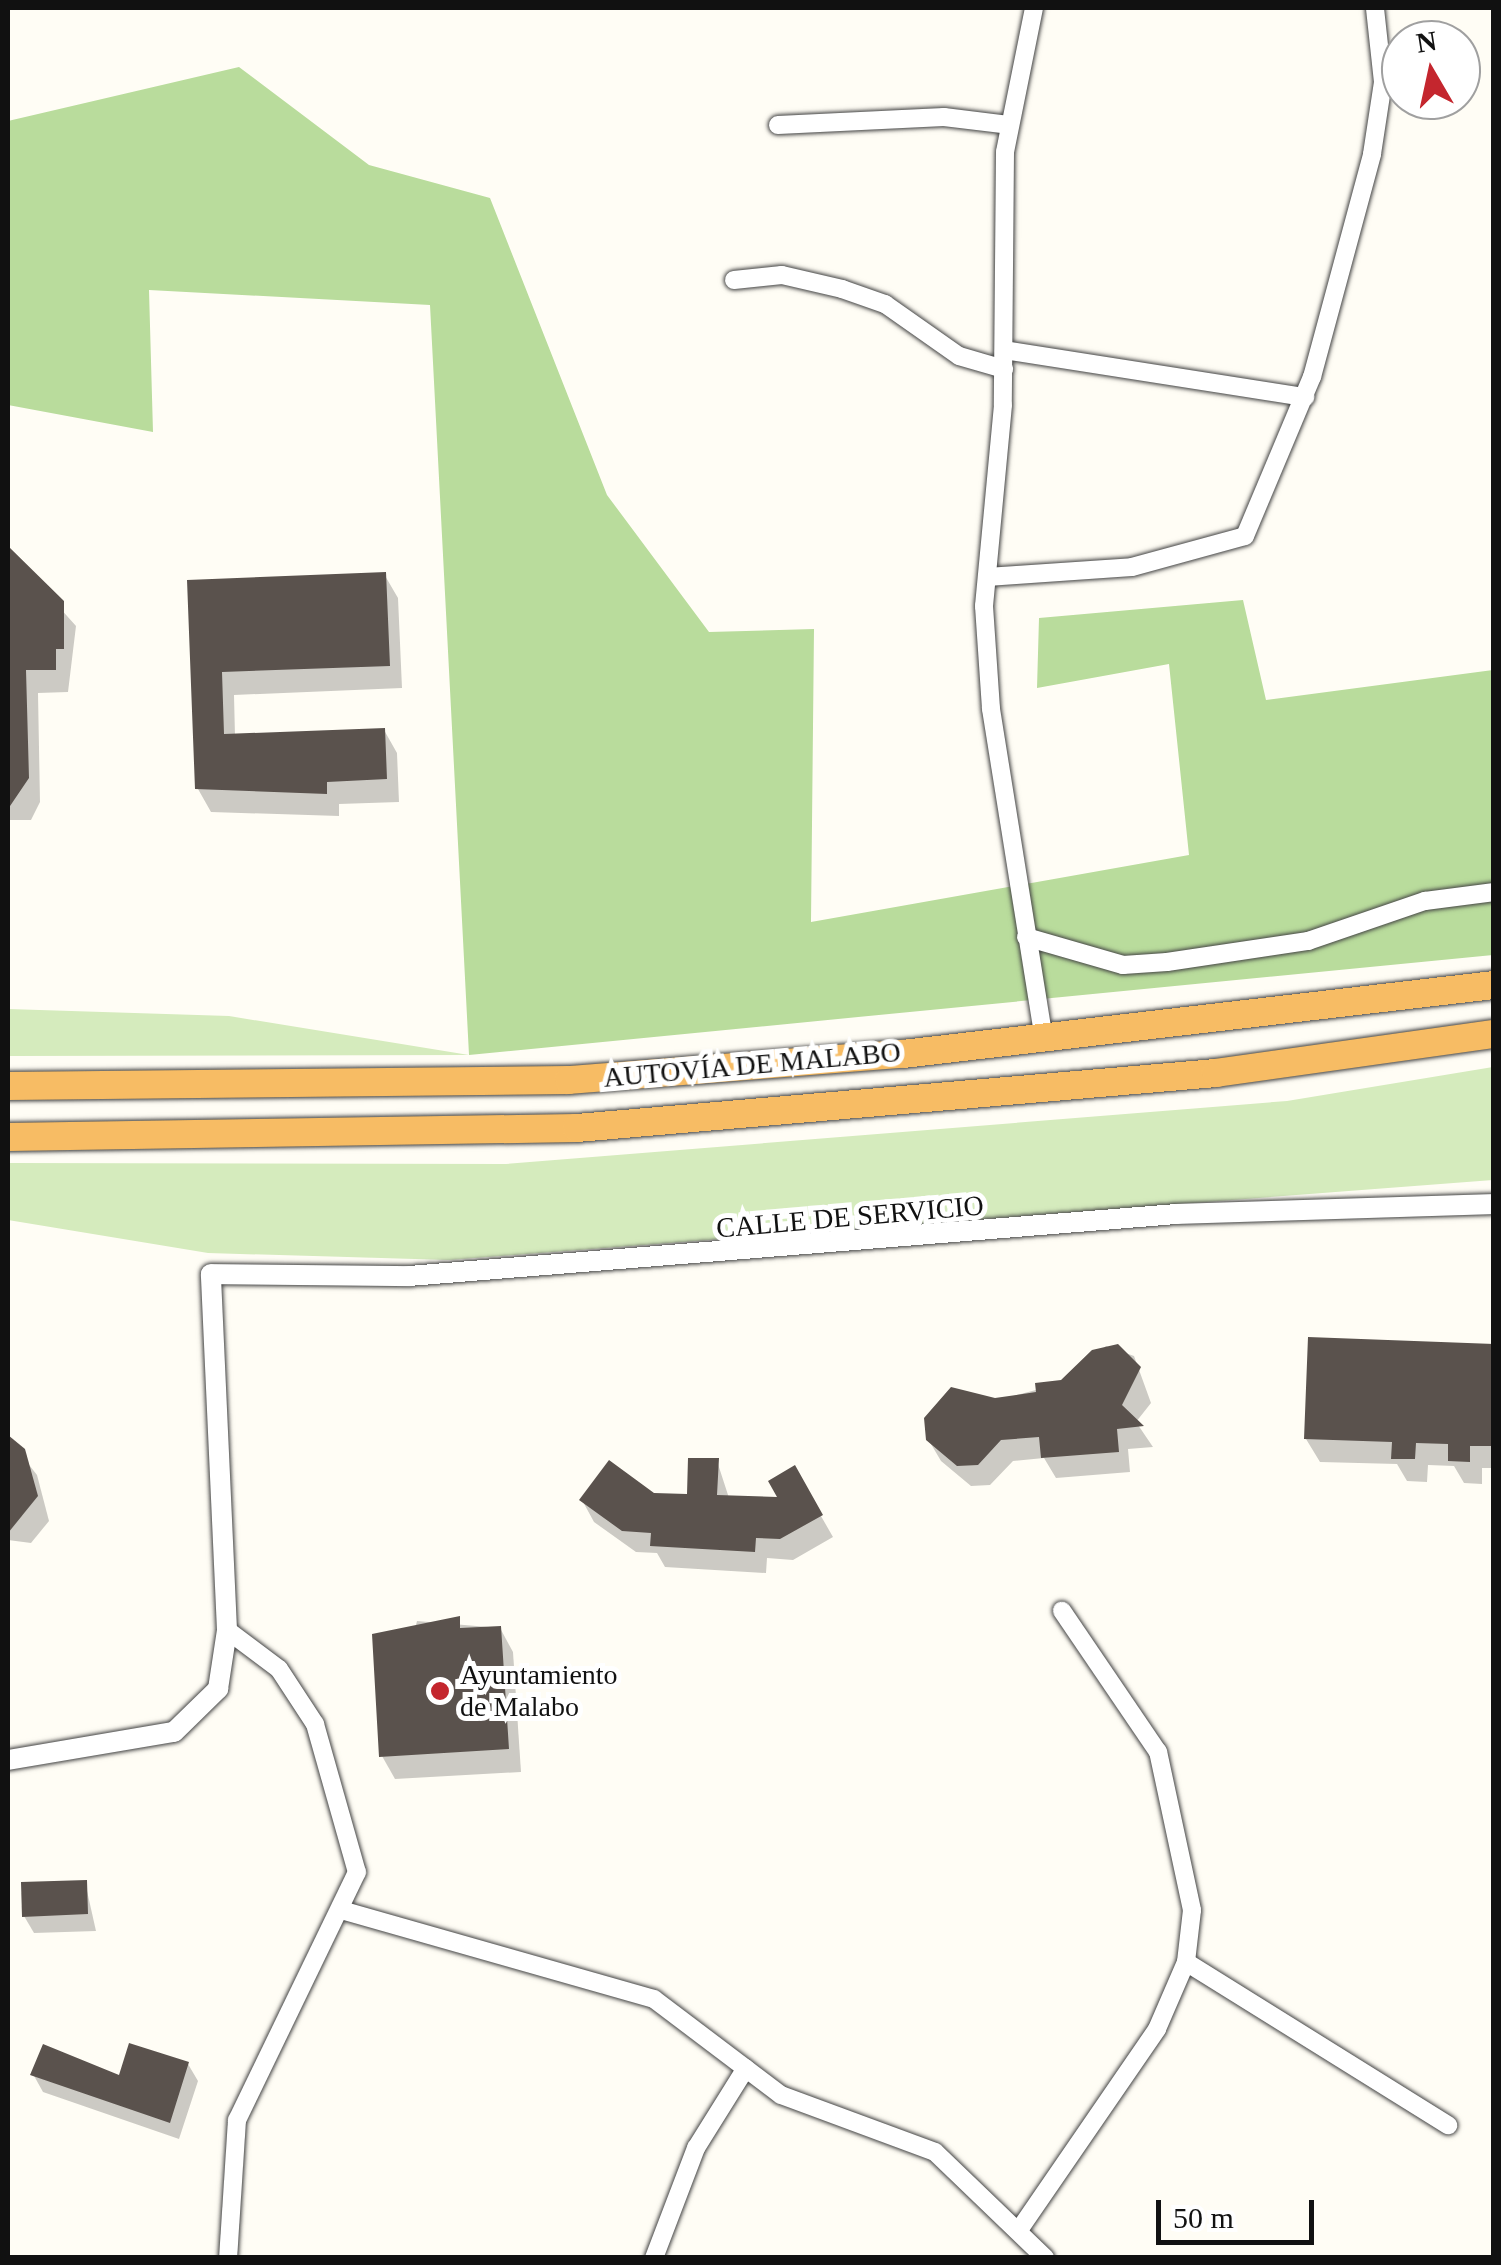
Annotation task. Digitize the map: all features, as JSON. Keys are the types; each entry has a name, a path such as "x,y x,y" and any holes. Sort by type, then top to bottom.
{"highway":[{"name":"AUTOVÍA DE MALABO","path":"8,1086 568,1080 1044,1039 1494,985"},
{"name":"AUTOVÍA DE MALABO","path":"8,1137 577,1128 1216,1073 1490,1036"}],"street":[{"path":"1034,8 1008,125 1004,360 987,577 990,709 1044,1039"},
{"path":"987,577 1132,567 1245,536 1305,397 1378,122 1384,39 1375,8"},
{"path":"778,125 944,116 1008,125"},
{"path":"734,280 782,275 842,289 885,304 958,356 1305,397"},
{"path":"1026,937 1123,965 1167,962 1308,942 1425,902 1494,892"},
{"name":"CALLE DE SERVICIO","path":"228,1630 212,1274 409,1276 1177,1214 1494,1204"},
{"path":"1019,2230 1113,2104 1186,1962 1190,1868 1158,1752 1062,1612"},
{"path":"8,1760 184,1726 218,1689 228,1630 279,1669 315,1724 354,1839 357,1872 345,1911 236,2120 228,2258"},
{"path":"345,1911 654,2000 746,2068 822,2116 934,2152 1044,2258"},
{"path":"1186,1962 1448,2125"},
{"path":"659,2256 696,2148 746,2068"}],"green space":[{"path":"239,67 369,165 490,198 607,495 709,632 814,629 811,922 1189,855 1169,664 1037,688 1039,618 1243,600 1266,700 1493,670 1493,955 469,1055 430,305 149,290 153,432 8,405 8,121"},
{"path":"8,1009 229,1016 469,1055 8,1056"},
{"path":"1493,1067 1493,1180 449,1260 208,1253 8,1220 8,1163 506,1164 1287,1101"}],"building":[{"path":"8,546 64,601 64,649 56,649 56,670 26,670 29,778 8,809"},
{"path":"386,572 390,666 222,672 224,734 385,728 387,779 327,782 327,794 195,789 187,580"},
{"path":"1308,1337 1494,1344 1494,1446 1470,1446 1470,1462 1448,1461 1448,1444 1416,1443 1415,1459 1391,1459 1392,1442 1304,1439"},
{"path":"1118,1344 1141,1367 1122,1405 1144,1426 1117,1429 1119,1452 1041,1458 1039,1437 1001,1440 978,1465 957,1466 926,1440 924,1418 951,1387 995,1398 1036,1392 1035,1383 1061,1380 1092,1350"},
{"path":"8,1435 25,1449 38,1496 8,1533"},
{"path":"688,1458 719,1458 717,1495 777,1497 768,1481 795,1465 823,1515 780,1539 756,1538 755,1552 650,1546 651,1533 622,1531 579,1500 609,1460 654,1493 687,1494"},
{"name":"Ayuntamiento de Malabo","path":"460,1616 460,1628 501,1626 509,1749 379,1757 372,1634"},
{"path":"87,1880 88,1914 22,1917 21,1882"},
{"path":"129,2043 189,2062 170,2123 30,2075 43,2044 119,2075"}],"place":[{"name":"Ayuntamiento de Malabo","path":"440,1691"}]}
